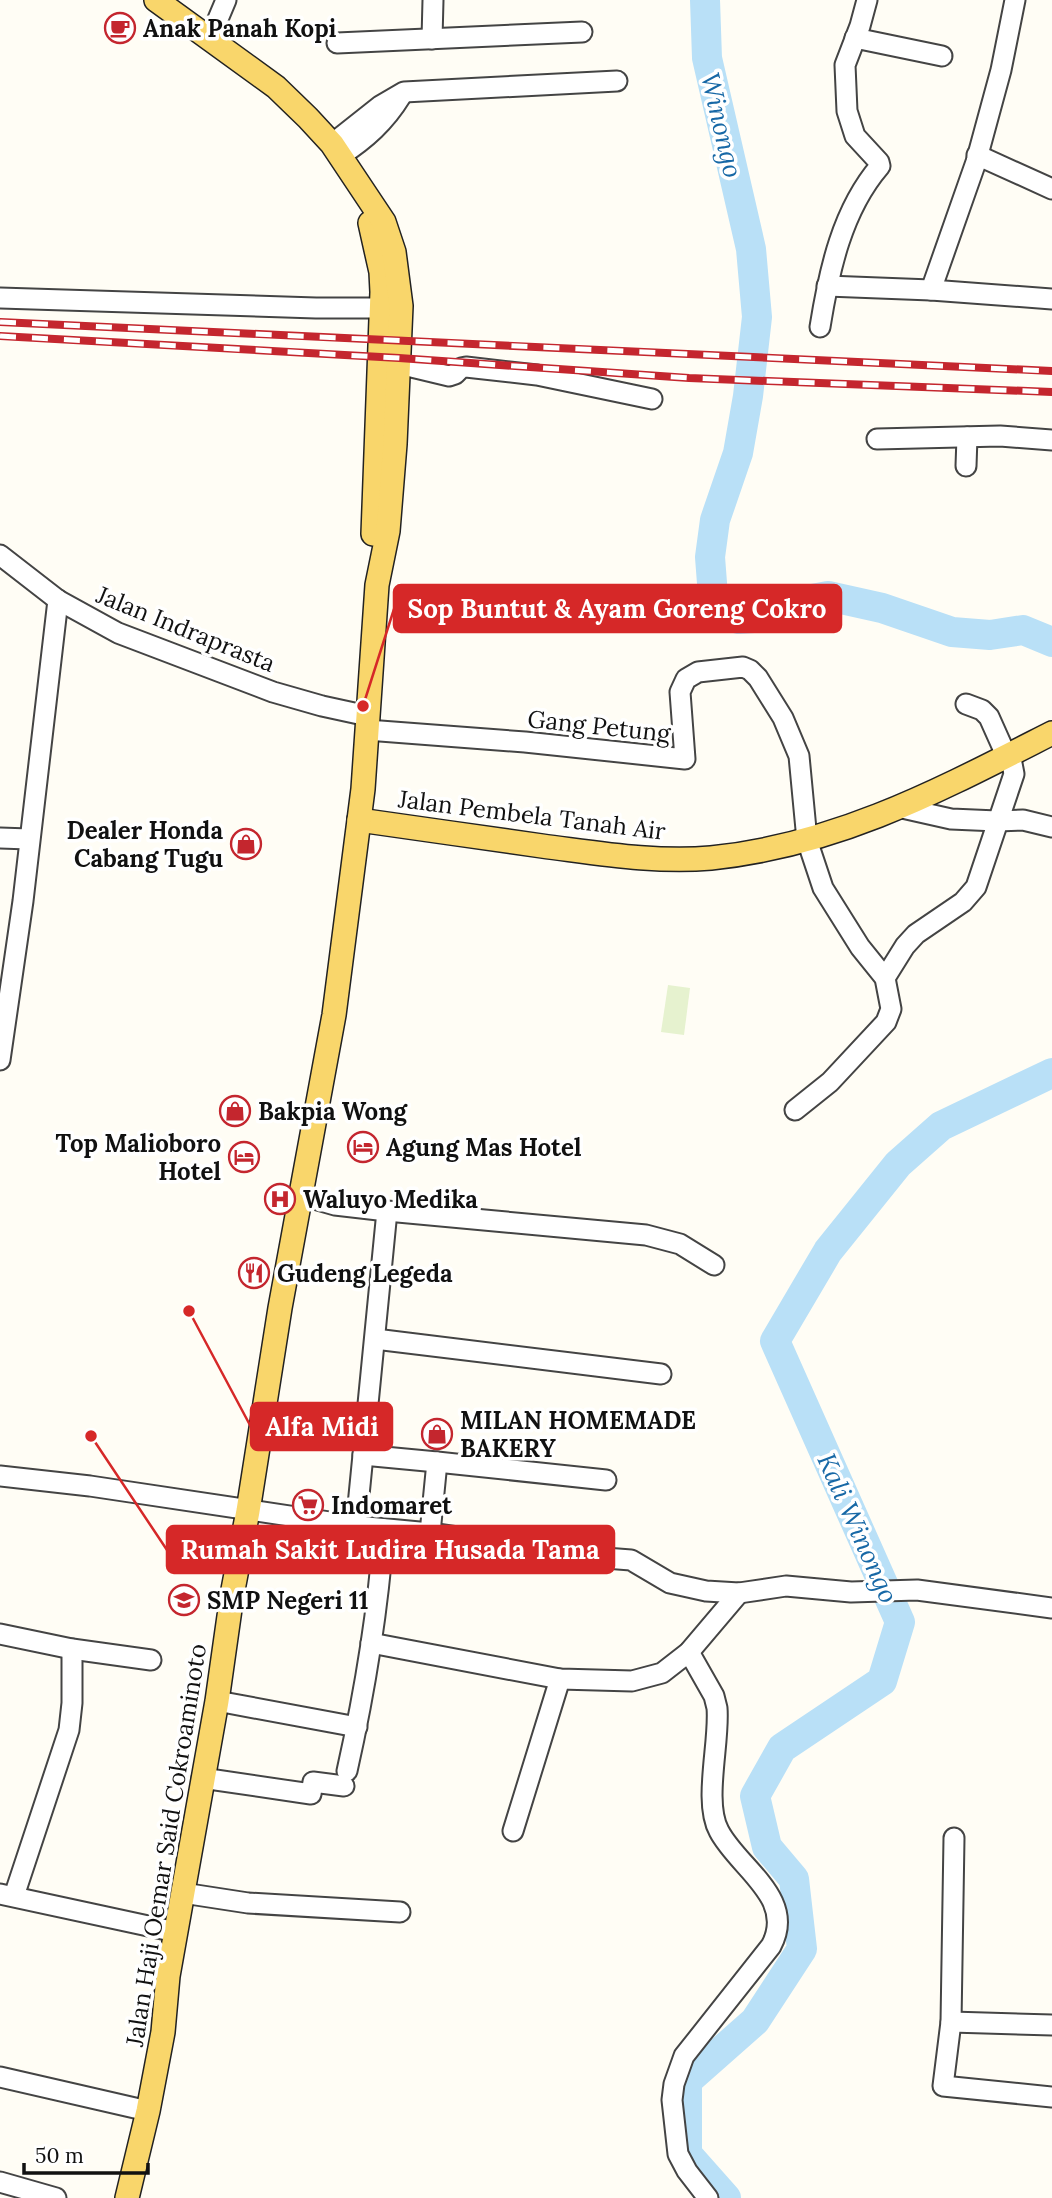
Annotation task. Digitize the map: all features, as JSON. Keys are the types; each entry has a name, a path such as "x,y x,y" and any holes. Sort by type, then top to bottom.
{"main road":[{"name":"Jalan Haji Oemar Said Cokroaminoto","path":"127,2198 163,2032 168,1976 217,1701 280,1308 334,1015 359,820 377,585 388,531 401,306 397,268 383,222 336,150 276,87 156,0"},
{"name":"Jalan Haji Oemar Said Cokroaminoto","path":"367,199 381,271 382,308 373,540 377,585"},
{"name":"Jalan Pembela Tanah Air","path":"359,820 600,854 657,859 709,858 761,851 807,840 902,808 1042,738"}],"street":[{"path":"210,38 226,0"},
{"path":"432,39 433,0"},
{"path":"820,327 830,268 862,187 880,166 855,136 847,111 845,70 867,0"},
{"path":"931,290 977,155 1001,69 1015,0"},
{"path":"337,43 582,32"},
{"path":"855,38 942,55"},
{"path":"336,150 362,141 388,118 404,92 617,81"},
{"path":"977,155 1052,189"},
{"path":"827,286 1052,299"},
{"path":"0,298 382,308"},
{"path":"399,364 449,376 466,367 537,375 652,399"},
{"path":"966,466 967,437"},
{"path":"877,439 967,437 1052,440"},
{"name":"Jalan Indraprasta","path":"0,555 58,600 118,633 273,692 367,723"},
{"path":"0,1060 7,956 29,839 58,600"},
{"name":"Gang Petung","path":"367,723 685,759 680,692 685,678 698,672 743,667 756,674 783,718 799,756 807,840"},
{"path":"885,978 916,934 963,902 976,887 1014,774 1008,754 989,717 982,710 966,704"},
{"path":"902,808 951,819 1023,820 1052,827"},
{"path":"0,838 29,839"},
{"path":"795,1110 830,1083 886,1022 891,1009 885,978 860,947 823,888 807,840"},
{"path":"300,1195 335,1205 646,1235 680,1244 714,1265"},
{"path":"356,1526 387,1211"},
{"path":"375,1339 661,1374"},
{"path":"363,1455 606,1480"},
{"path":"430,1533 437,1462"},
{"path":"0,1476 90,1486 356,1526 430,1533 631,1560 646,1566 663,1580 684,1588 739,1593 786,1586 865,1592 917,1590 1052,1608"},
{"path":"202,1778 311,1794 313,1782 346,1778 371,1643 384,1529"},
{"path":"371,1643 560,1679 639,1679 662,1673 689,1653 739,1593"},
{"path":"0,1634 72,1649 150,1660"},
{"path":"72,1649 69,1730 7,1895 176,1933"},
{"path":"689,1653 714,1696 717,1708 712,1806 715,1823 723,1838 773,1900 778,1916 778,1933 771,1946 684,2056 674,2084 672,2100 678,2154 687,2171 708,2198"},
{"path":"513,1830 560,1679"},
{"path":"217,1701 357,1727"},
{"path":"954,1838 951,2022 943,2086 1052,2096"},
{"path":"183,1893 248,1903 400,1912"},
{"path":"951,2022 1052,2025"},
{"path":"0,2077 148,2111"},
{"path":"0,2182 56,2198"}],"green space":[{"path":"668,985 690,988 684,1035 661,1032"}],"waterway":[{"name":"Kali Winongo","path":"705,0 707,58 751,249 757,317 738,453 715,520 710,557 713,596 725,615 739,619 754,618 791,603 828,596 882,608 952,632 990,635 1023,630 1052,642"},
{"name":"Kali Winongo","path":"726,2198 687,2154 687,2081 755,2021 802,1949 794,1879 767,1847 755,1796 782,1748 882,1681 900,1622 775,1341 828,1251 898,1164 941,1126 1052,1073"}],"railway":[{"path":"0,322 1052,371"},
{"path":"0,336 399,358 689,378 1052,392"}],"place":[{"name":"Anak Panah Kopi","path":"120,28"},
{"name":"Sop Buntut & Ayam Goreng Cokro","path":"363,706"},
{"name":"Dealer Honda Cabang Tugu","path":"246,844"},
{"name":"Bakpia Wong","path":"235,1111"},
{"name":"Agung Mas Hotel","path":"363,1147"},
{"name":"Top Malioboro Hotel","path":"244,1157"},
{"name":"Waluyo Medika","path":"280,1199"},
{"name":"Gudeng Legeda","path":"254,1273"},
{"name":"Alfa Midi","path":"189,1311"},
{"name":"MILAN HOMEMADE BAKERY","path":"437,1434"},
{"name":"Rumah Sakit Ludira Husada Tama","path":"91,1436"},
{"name":"Indomaret","path":"308,1505"},
{"name":"SMP Negeri 11","path":"184,1600"}],"water label":[{"name":"Winongo","path":"722,125"}]}
